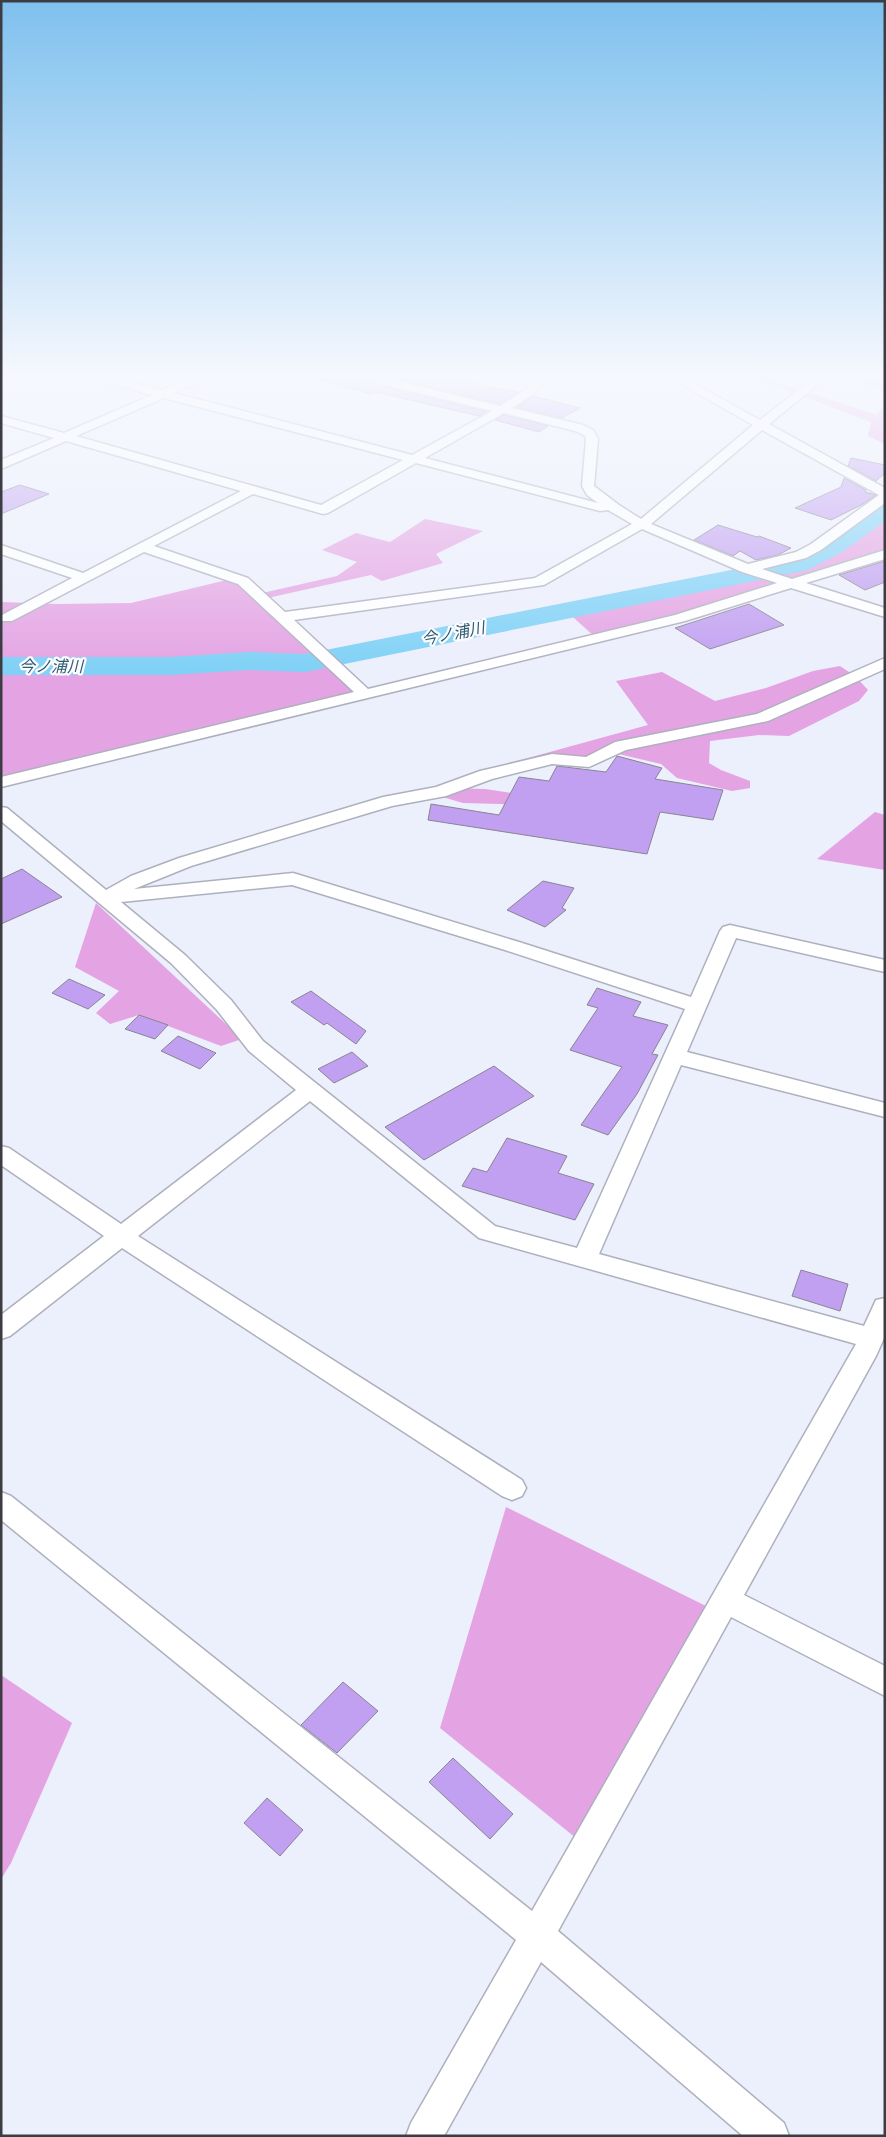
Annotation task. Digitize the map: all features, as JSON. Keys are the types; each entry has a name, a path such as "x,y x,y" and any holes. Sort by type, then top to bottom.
{"street":[{"path":"194,474 323,510 388,474"},
{"path":"473,474 600,506 611,506"},
{"path":"589,474 588,486 592,492 641,524 747,569 885,614"},
{"path":"282,617 539,582 650,519 703,474"},
{"path":"747,569 801,555 809,551 885,495 847,474"},
{"path":"7,618 252,490"},
{"path":"143,547 243,581 364,693"},
{"path":"1,550 84,578"},
{"path":"1,782 680,618 885,554"},
{"path":"104,898 138,880 185,862 389,801 440,792 486,775 552,759 590,762 621,746 762,718 885,663"},
{"path":"1,812 178,959 224,1005 256,1046 309,1091 487,1232 584,1260 880,1321 863,1356 424,2136"},
{"path":"104,898 293,879 512,946 697,1006"},
{"path":"584,1260 730,931 885,966"},
{"path":"674,1056 885,1110"},
{"path":"1,1328 309,1091"},
{"path":"1,1154 121,1236 512,1488"},
{"path":"1,1504 537,1936 771,2136"},
{"path":"726,1600 885,1682"}],"shaded area":[{"path":"885,497 885,553 830,571 596,638 563,608 658,589 802,554"},
{"path":"425,519 483,531 436,554 443,563 382,581 371,575 263,599 258,594 337,576 357,562 322,550 356,533 390,542"},
{"path":"235,578 364,693 1,782 1,602 58,604 131,603"},
{"path":"840,666 855,676 868,690 859,701 789,736 759,735 710,741 709,763 721,770 750,781 750,788 732,791 677,778 661,764 610,752 582,759 488,769 648,725 616,681 662,672 715,701 766,688 813,671"},
{"path":"451,788 485,789 598,806 574,816 501,804 463,803 432,794"},
{"path":"875,812 885,815 885,870 817,859"},
{"path":"96,903 242,1039 221,1046 139,1015 110,1024 96,1013 119,991 75,967"},
{"path":"506,1507 708,1607 587,1847 440,1728"},
{"path":"1,1675 72,1723 11,1863 1,1879"}],"building":[{"path":"862,474 884,474 876,481"},
{"path":"844,478 866,490 865,492 876,495 863,504 831,520 795,508 841,487"},
{"path":"20,485 49,494 1,514 1,492"},
{"path":"718,525 759,536 791,548 778,555 756,560 740,551 733,556 694,540"},
{"path":"885,561 885,582 865,590 839,575"},
{"path":"749,604 784,625 710,649 675,628"},
{"path":"617,756 662,768 655,779 723,790 713,820 660,812 647,854 428,820 431,804 499,815 519,777 549,781 557,766 606,772"},
{"path":"22,869 62,897 1,924 1,879"},
{"path":"543,881 574,888 562,908 566,910 545,927 507,910"},
{"path":"69,979 105,995 88,1009 52,993"},
{"path":"597,988 641,1002 633,1016 668,1025 652,1054 658,1055 637,1094 608,1135 581,1125 622,1067 570,1050 598,1008 587,1005"},
{"path":"311,991 366,1031 356,1044 327,1023 324,1025 291,1002"},
{"path":"139,1015 168,1025 155,1039 125,1029"},
{"path":"178,1036 216,1053 200,1069 161,1051"},
{"path":"352,1052 368,1066 334,1083 318,1069"},
{"path":"494,1066 534,1096 424,1160 385,1127"},
{"path":"507,1138 567,1156 558,1173 594,1184 575,1220 462,1186 473,1168 487,1172"},
{"path":"801,1270 848,1284 840,1311 792,1296"},
{"path":"343,1682 378,1711 337,1753 301,1725"},
{"path":"453,1758 513,1814 490,1839 429,1782"},
{"path":"267,1798 303,1830 280,1856 244,1823"}],"waterway":[{"name":"今ノ浦川","path":"1,666 170,666 249,661 305,663 799,564 833,546 885,509"}]}
